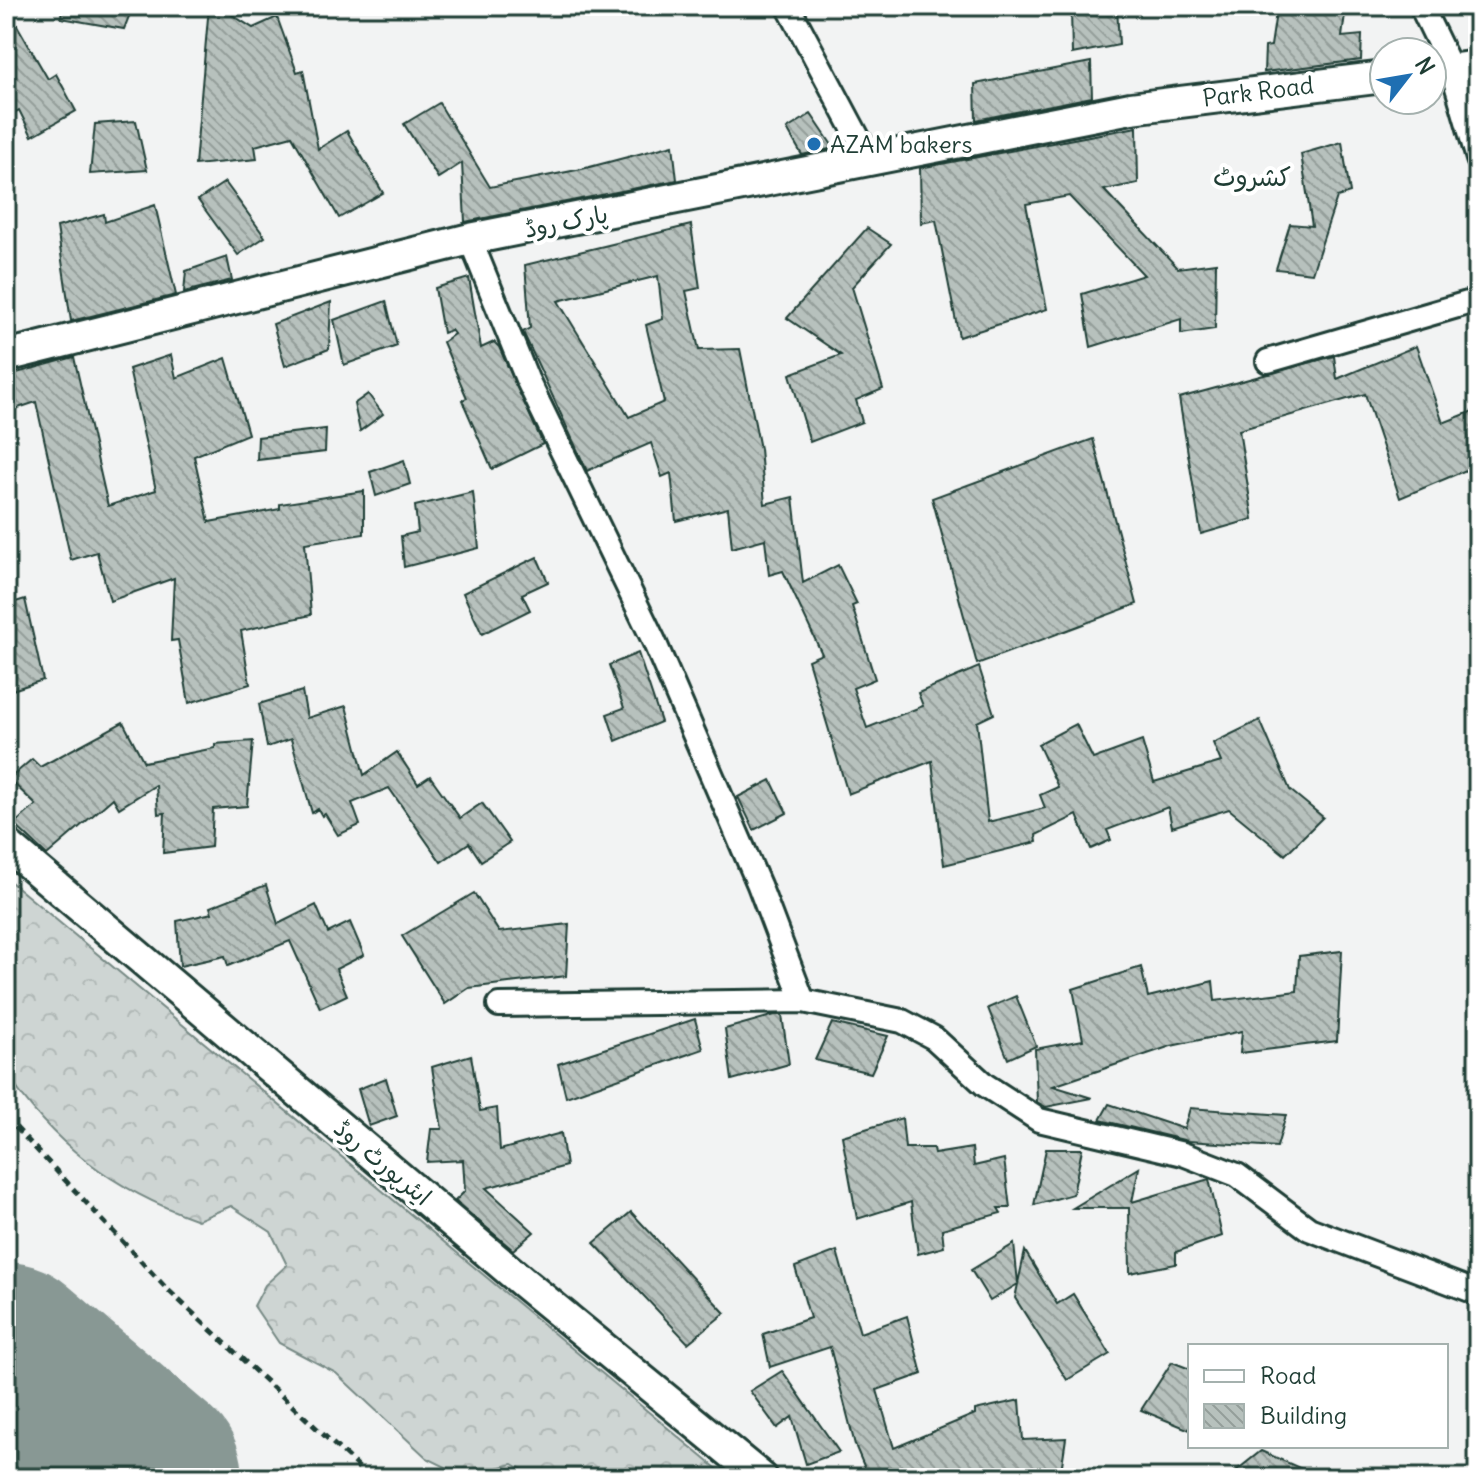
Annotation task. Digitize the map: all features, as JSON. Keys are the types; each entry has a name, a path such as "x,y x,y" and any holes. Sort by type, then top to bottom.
{"main road":[{"name":"Park Road","path":"1131,108 1368,79"},
{"name":"پارک روڈ","path":"6,356 470,239 871,162 1131,108"},
{"name":"ایئرپورٹ روڈ","path":"6,844 524,1283 762,1478"}],"street":[{"path":"788,6 871,162"},
{"path":"1421,6 1454,69 1478,159"},
{"path":"470,239 527,379 654,641 759,885 803,1001"},
{"path":"1268,361 1478,300"},
{"path":"499,1005 803,1001 902,1021 934,1038 985,1085 1039,1120 1183,1154 1237,1175 1309,1229 1478,1293"}],"path":[{"path":"6,1117 167,1289 370,1478"}],"green space":[{"path":"6,878 728,1478 537,1478 513,1464 464,1476 427,1458 336,1373 279,1343 254,1306 265,1285 287,1265 271,1232 231,1206 198,1220 169,1209 114,1180 65,1143 44,1122 6,1072"}],"building":[{"path":"6,6 48,79 56,74 76,111 32,136 19,110 6,117"},
{"path":"62,6 133,6 124,29 61,18"},
{"path":"209,6 218,6 253,28 277,17 297,72 303,70 318,149 347,131 383,193 339,218 292,136 255,146 257,159 195,165"},
{"path":"1117,6 1119,45 1072,54 1071,9"},
{"path":"1277,6 1346,6 1342,37 1362,35 1361,60 1264,72 1265,47 1271,46"},
{"path":"1091,62 1092,97 976,120 975,84"},
{"path":"439,103 490,187 582,169 673,145 677,180 465,222 462,163 438,178 404,124"},
{"path":"811,114 834,148 802,155 787,129"},
{"path":"136,121 147,170 90,174 95,124"},
{"path":"1137,127 1138,183 1104,190 1178,268 1216,263 1215,329 1181,334 1181,319 1091,347 1082,294 1144,275 1069,196 1026,204 1047,309 959,337 936,220 921,223 920,168"},
{"path":"1342,142 1350,193 1337,197 1312,273 1276,269 1290,224 1312,226 1301,154"},
{"path":"225,182 265,237 238,255 198,200"},
{"path":"155,205 176,295 71,321 57,227 104,214 105,222"},
{"path":"691,225 700,288 686,291 699,350 740,349 760,449 765,504 793,497 803,583 838,565 857,604 852,606 875,679 853,688 867,728 923,706 918,693 979,667 994,714 977,722 988,822 1045,808 1040,795 1058,787 1038,744 1076,724 1093,759 1142,741 1154,782 1221,762 1213,743 1260,720 1290,790 1323,817 1285,855 1229,809 1172,827 1168,807 1107,830 1111,840 1091,849 1077,815 1036,835 1037,842 944,865 932,761 848,794 808,660 822,654 783,571 769,575 765,539 732,548 728,508 676,521 671,473 662,477 651,443 587,471 523,332 530,328 525,265","holes":["658,276 663,319 646,325 664,402 629,417 558,301"]},
{"path":"867,228 891,244 852,287 883,389 856,400 862,422 810,442 790,374 841,355 787,318"},
{"path":"227,257 232,280 184,292 186,271"},
{"path":"469,278 481,348 494,342 499,347 543,444 492,469 462,400 467,398 443,342 454,334 451,330 443,333 435,288"},
{"path":"386,301 397,346 344,365 334,320"},
{"path":"331,302 329,349 285,366 273,324"},
{"path":"1416,346 1443,423 1478,409 1478,465 1400,498 1365,394 1239,430 1253,519 1201,534 1179,398 1334,356 1337,379"},
{"path":"171,355 176,378 226,358 248,434 194,456 209,522 280,509 280,504 364,491 364,534 305,543 311,615 241,631 250,684 189,703 178,640 171,641 174,578 110,601 97,552 71,560 36,402 6,412 6,376 74,357 108,506 156,490 129,369"},
{"path":"368,394 383,414 360,431 354,404"},
{"path":"326,429 325,452 257,460 258,437"},
{"path":"1093,439 1137,604 977,664 932,498"},
{"path":"404,460 410,484 376,496 370,472"},
{"path":"473,492 479,548 404,567 401,536 418,532 415,506"},
{"path":"537,557 548,582 522,594 530,610 482,634 463,593"},
{"path":"25,599 43,680 6,692 6,605"},
{"path":"638,653 661,722 616,741 607,714 624,708 609,665"},
{"path":"302,691 307,718 346,706 364,775 397,752 418,784 430,776 460,818 482,803 510,842 481,861 469,843 441,862 389,788 352,803 360,825 338,835 325,814 322,816 318,809 312,813 291,739 267,747 259,704"},
{"path":"123,722 144,762 215,748 215,744 253,741 247,806 213,809 211,847 163,853 165,813 158,814 156,785 119,808 113,798 47,855 14,824 36,805 9,779 32,759 40,767"},
{"path":"771,780 787,813 754,830 738,797"},
{"path":"266,885 278,924 316,905 328,933 350,922 364,955 336,969 347,995 320,1008 290,941 228,966 225,956 180,966 177,921 212,913 210,907"},
{"path":"474,893 499,932 569,924 566,976 469,988 445,1004 402,936"},
{"path":"1342,951 1337,1041 1240,1053 1242,1031 1171,1046 1053,1086 1092,1098 1046,1107 1037,1102 1035,1049 1083,1040 1073,989 1141,967 1148,997 1213,981 1215,1001 1297,991 1299,956"},
{"path":"1016,996 1036,1046 1008,1059 988,1008"},
{"path":"782,1015 789,1064 732,1080 725,1029"},
{"path":"695,1019 703,1049 566,1097 558,1064"},
{"path":"832,1023 888,1036 871,1073 815,1060"},
{"path":"471,1055 480,1111 497,1108 500,1150 561,1133 566,1166 486,1188 534,1232 513,1250 455,1201 465,1191 463,1160 427,1162 431,1129 442,1129 432,1067"},
{"path":"386,1078 397,1116 369,1126 358,1089"},
{"path":"1109,1104 1184,1129 1190,1108 1286,1115 1277,1147 1188,1141 1100,1120"},
{"path":"902,1118 905,1148 933,1148 934,1154 972,1148 974,1166 1004,1159 1010,1208 998,1208 1001,1213 942,1229 944,1247 918,1254 911,1202 857,1219 842,1136"},
{"path":"1046,1149 1082,1149 1073,1194 1034,1205"},
{"path":"1139,1168 1132,1202 1209,1179 1222,1236 1176,1252 1176,1264 1130,1273 1129,1208 1073,1208"},
{"path":"631,1212 725,1313 688,1343 594,1243"},
{"path":"1014,1244 1018,1283 1025,1251 1057,1304 1073,1294 1110,1354 1067,1380 1015,1298 1018,1284 990,1301 971,1270"},
{"path":"837,1251 860,1333 907,1316 922,1374 877,1390 894,1448 975,1414 975,1410 1020,1400 1023,1440 1066,1438 1060,1478 869,1478 855,1445 830,1347 770,1367 763,1334 810,1318 795,1267"},
{"path":"1172,1362 1188,1368 1188,1429 1141,1410"},
{"path":"782,1371 839,1452 806,1464 792,1417 777,1428 750,1391"},
{"path":"1261,1451 1322,1478 1227,1478"}],"runway":[{"path":"6,1356 149,1478"}],"place":[{"name":"AZAM bakers","path":"814,144"}],"district":[{"name":"کشروٹ","path":"1252,176"}]}
